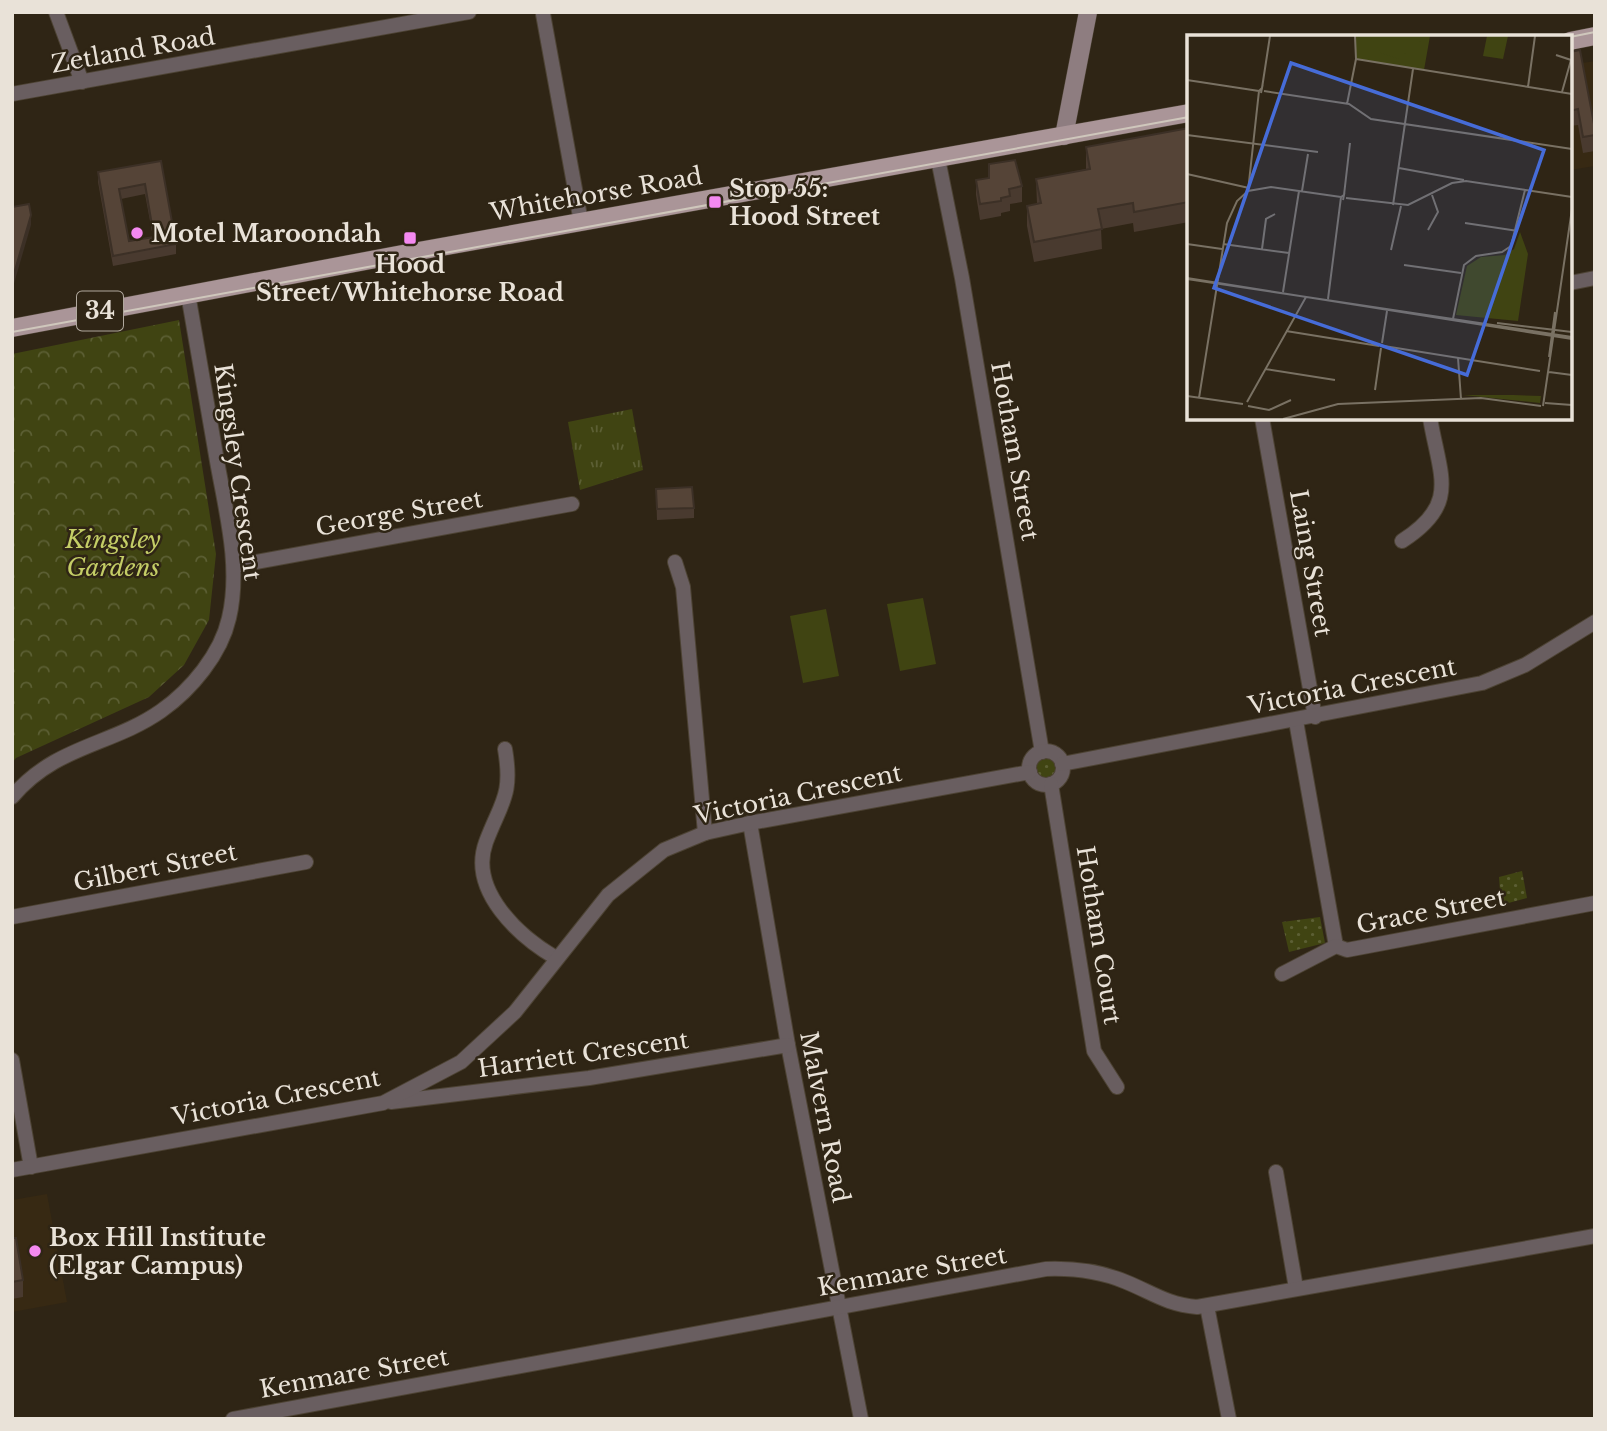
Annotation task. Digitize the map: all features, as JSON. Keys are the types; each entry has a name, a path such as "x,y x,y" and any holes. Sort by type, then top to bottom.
{"main road":[{"path":"1572,41 1595,36"},
{"name":"Whitehorse Road","path":"12,328 1187,113"}],"street":[{"path":"56,12 82,82"},
{"name":"Zetland Road","path":"12,94 469,12"},
{"path":"1064,136 1088,12"},
{"path":"541,13 581,222"},
{"name":"Hotham Street","path":"938,159 964,289 1042,752"},
{"path":"1572,283 1595,278"},
{"name":"Kingsley Crescent","path":"12,797 40,768 159,712 181,695 216,651 229,622 234,592 233,566 188,294"},
{"name":"Laing Street","path":"1262,420 1315,717"},
{"path":"1402,541 1426,526 1438,511 1443,492 1430,420"},
{"name":"George Street","path":"233,566 572,504"},
{"path":"675,562 683,587 705,833"},
{"name":"Victoria Crescent","path":"1062,764 1482,683 1525,665 1595,622"},
{"path":"1296,721 1336,946"},
{"path":"505,749 507,794 483,854 488,885 506,916 525,938 556,958"},
{"path":"1042,752 1055,754 1062,764 1061,776 1051,784 1038,782 1030,772 1032,759 1042,752"},
{"name":"Victoria Crescent","path":"12,1170 383,1103 461,1062 515,1012 608,895 664,850 705,833 750,822 1030,772"},
{"name":"Hotham Court","path":"1051,784 1094,1051 1117,1087"},
{"name":"Malvern Road","path":"750,822 788,1045 861,1419"},
{"name":"Gilbert Street","path":"12,917 306,862"},
{"name":"Grace Street","path":"1282,974 1336,946 1346,950 1595,903"},
{"name":"Harriett Crescent","path":"383,1103 589,1078 788,1045"},
{"path":"12,1060 30,1167"},
{"path":"1276,1172 1296,1288"},
{"name":"Kenmare Street","path":"233,1419 1046,1269 1072,1268 1127,1282 1174,1305 1207,1306 1296,1288 1595,1237"},
{"path":"1207,1306 1229,1419"}],"shaded area":[{"path":"1595,61 1595,166 1572,170 1572,65"},
{"name":"Box Hill Institute (Elgar Campus)","path":"47,1194 67,1302 12,1312 12,1200"}],"green space":[{"name":"Kingsley Gardens","path":"179,320 216,554 209,620 184,665 149,697 16,758 12,763 12,354"},
{"path":"632,409 643,470 580,490 568,422"},
{"path":"923,598 936,664 900,671 887,604"},
{"path":"826,609 839,676 803,683 790,616"},
{"path":"1047,758 1055,761 1058,769 1055,777 1047,780 1039,777 1036,769 1039,761"},
{"path":"1522,871 1527,898 1501,905 1499,877"},
{"path":"1320,917 1325,943 1289,952 1282,922"}],"building":[{"path":"1580,50 1595,135 1583,137 1578,109 1572,110 1572,52"},
{"path":"1187,128 1187,202 1134,212 1133,203 1098,209 1102,229 1034,242 1027,206 1041,203 1036,179 1090,169 1086,147"},
{"path":"1015,160 1022,186 1009,189 1010,196 1001,198 1001,201 980,204 976,180 989,178 989,164"},
{"path":"161,161 176,244 113,256 98,172","holes":["145,184 154,237 129,241 119,189"]},
{"path":"29,204 31,215 13,277 12,207"},
{"path":"692,487 694,508 657,509 656,489"},
{"path":"12,1238 16,1238 23,1280 12,1282"}],"tram line":[{"path":"1572,37 1595,32"},
{"path":"12,332 1187,117"}],"place":[{"name":"Stop 55: Hood Street","path":"715,202"},
{"name":"Motel Maroondah","path":"137,233"},
{"name":"Hood Street/Whitehorse Road","path":"410,238"},
{"name":"Box Hill Institute (Elgar Campus)","path":"35,1251"}]}
